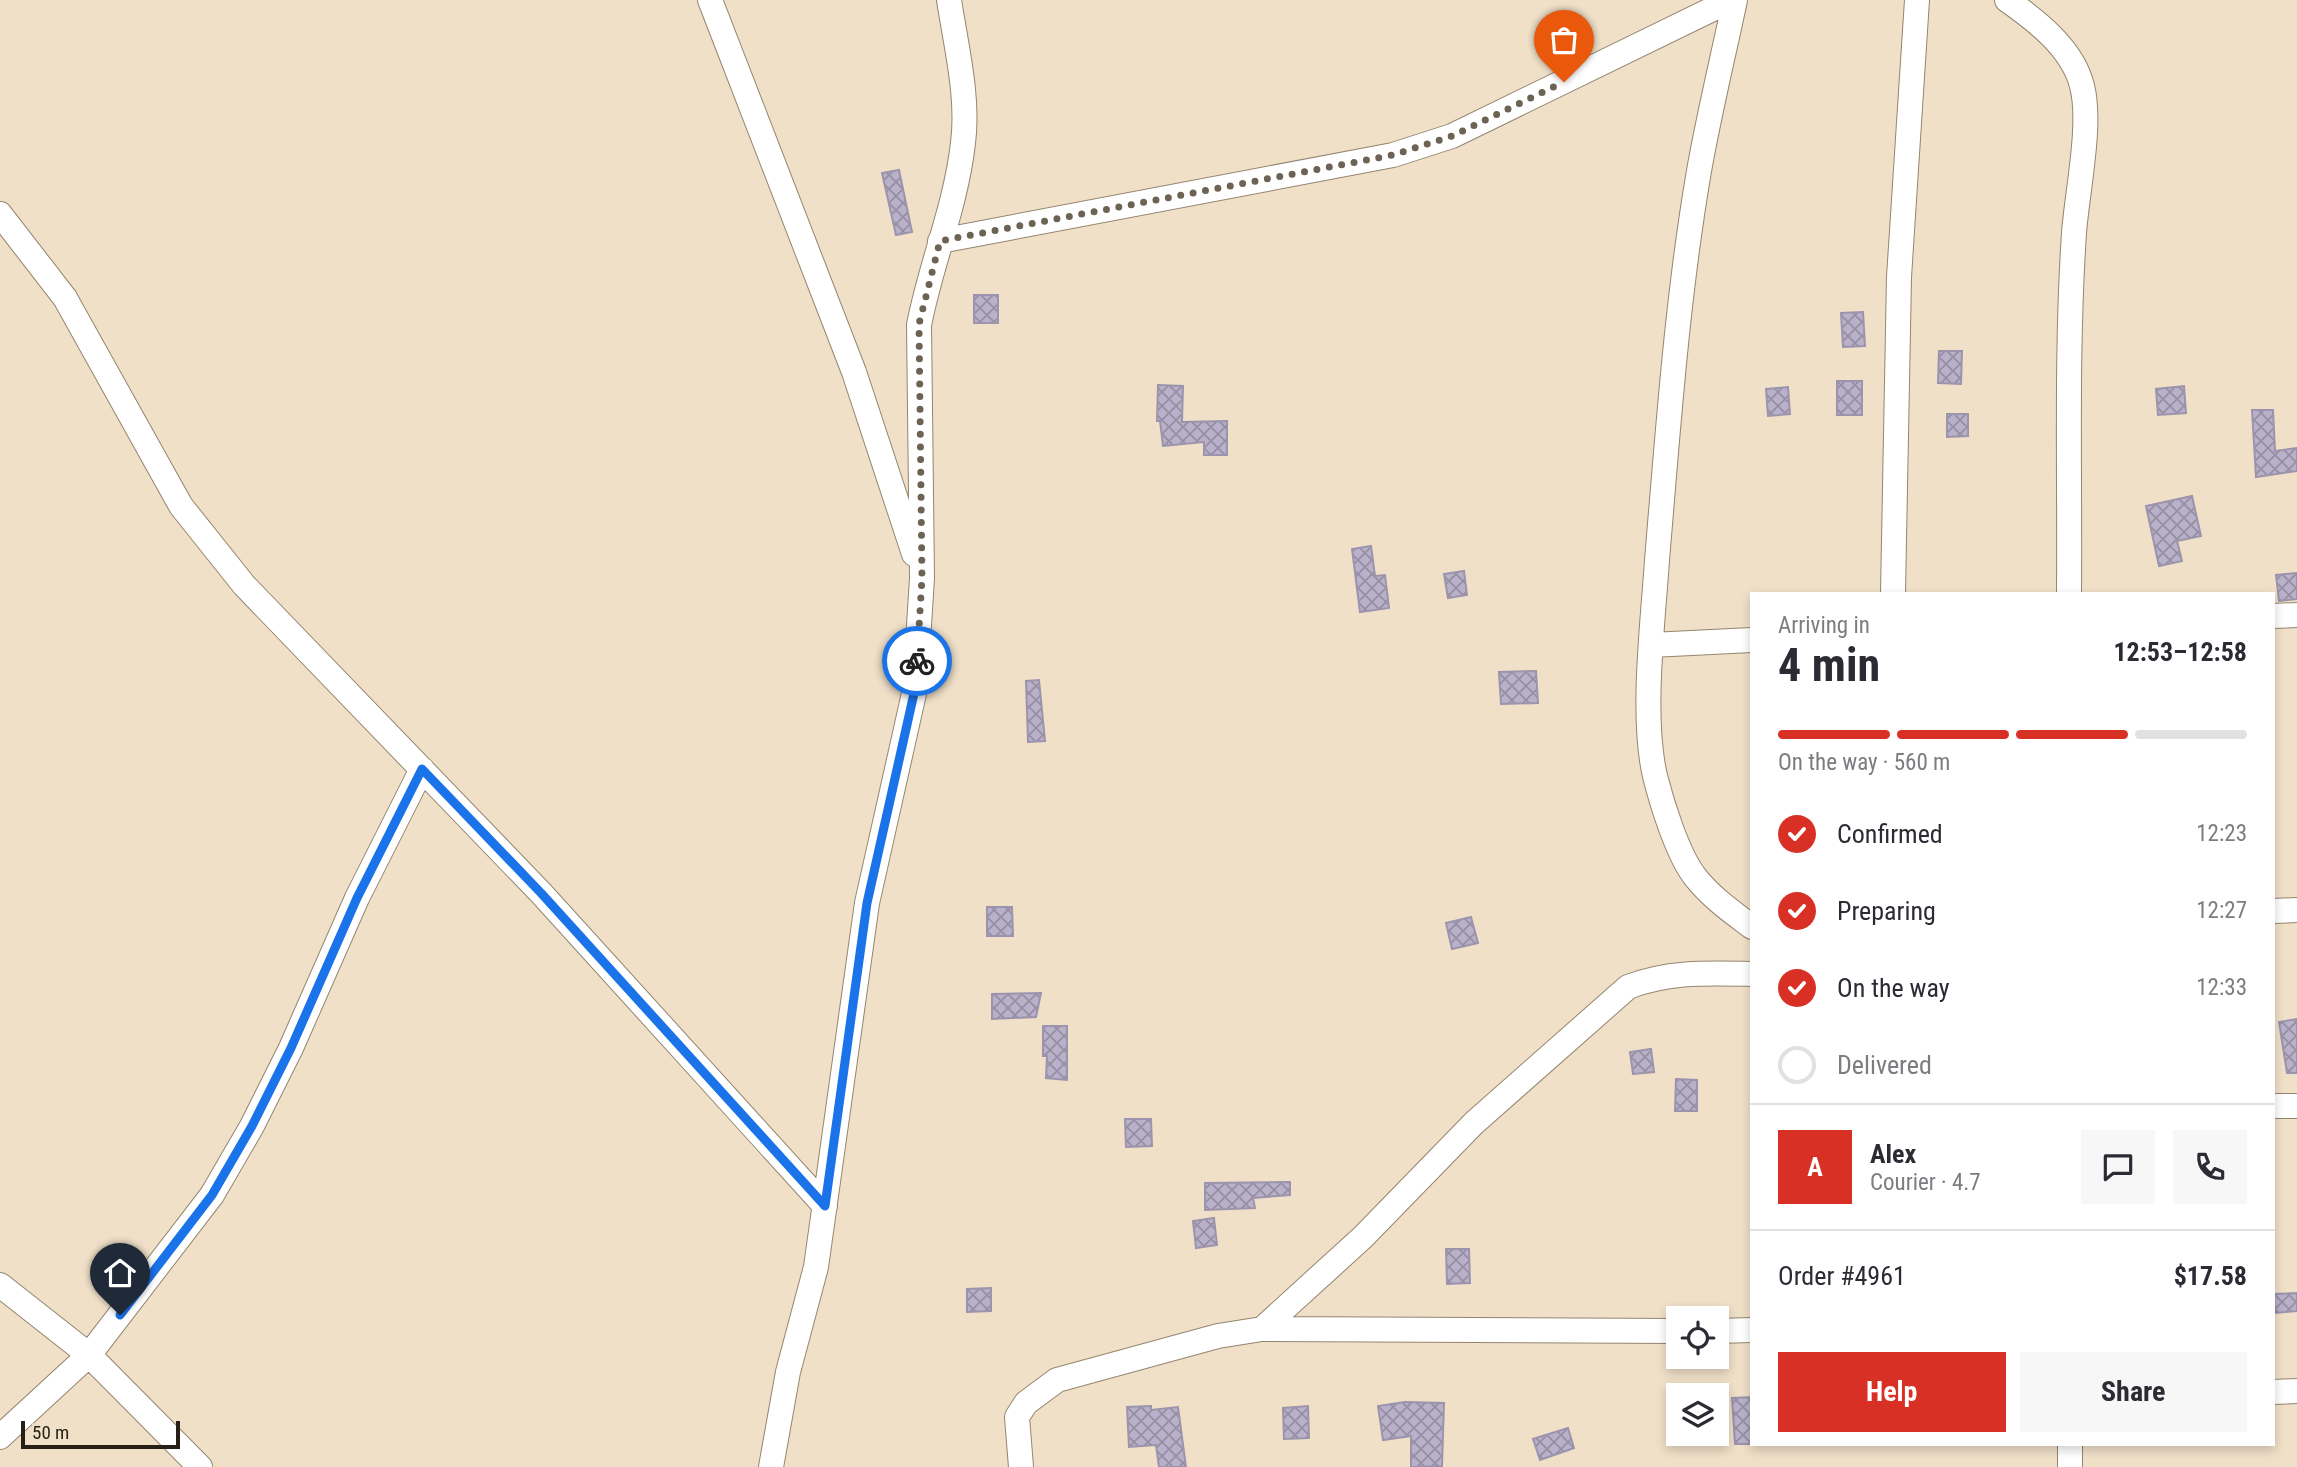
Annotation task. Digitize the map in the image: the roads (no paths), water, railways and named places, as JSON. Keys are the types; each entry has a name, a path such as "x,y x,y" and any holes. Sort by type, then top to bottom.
{"street":[{"path":"710,0 854,372 922,578"},
{"path":"771,1467 788,1373 816,1267 867,903 915,689 922,578 919,324 940,241 956,192 964,140 961,79 949,0"},
{"path":"940,241 1393,155 1452,136 1733,0"},
{"path":"1733,0 1697,185 1665,457 1651,645 1650,731 1655,775 1675,836 1694,876 1710,894 1750,925"},
{"path":"1893,592 1899,277 1917,0"},
{"path":"2007,0 2040,23 2075,66 2083,87 2085,110 2074,234 2070,340 2069,592"},
{"path":"0,214 65,298 181,506 244,585 541,893 825,1206"},
{"path":"2275,616 2297,615"},
{"path":"1651,645 1750,640"},
{"path":"0,1437 89,1355 212,1195 252,1126 291,1048 357,898 422,769"},
{"path":"2275,911 2297,910"},
{"path":"1262,1329 1363,1237 1474,1123 1628,988 1654,977 1692,973 1750,974"},
{"path":"2275,1106 2297,1106"},
{"path":"0,1285 89,1355 200,1467"},
{"path":"1021,1467 1017,1417 1026,1403 1057,1380 1218,1336 1262,1329 1666,1331"},
{"path":"1729,1331 1750,1331"},
{"path":"2275,1392 2297,1391"},
{"path":"2070,1446 2070,1467"}]}
